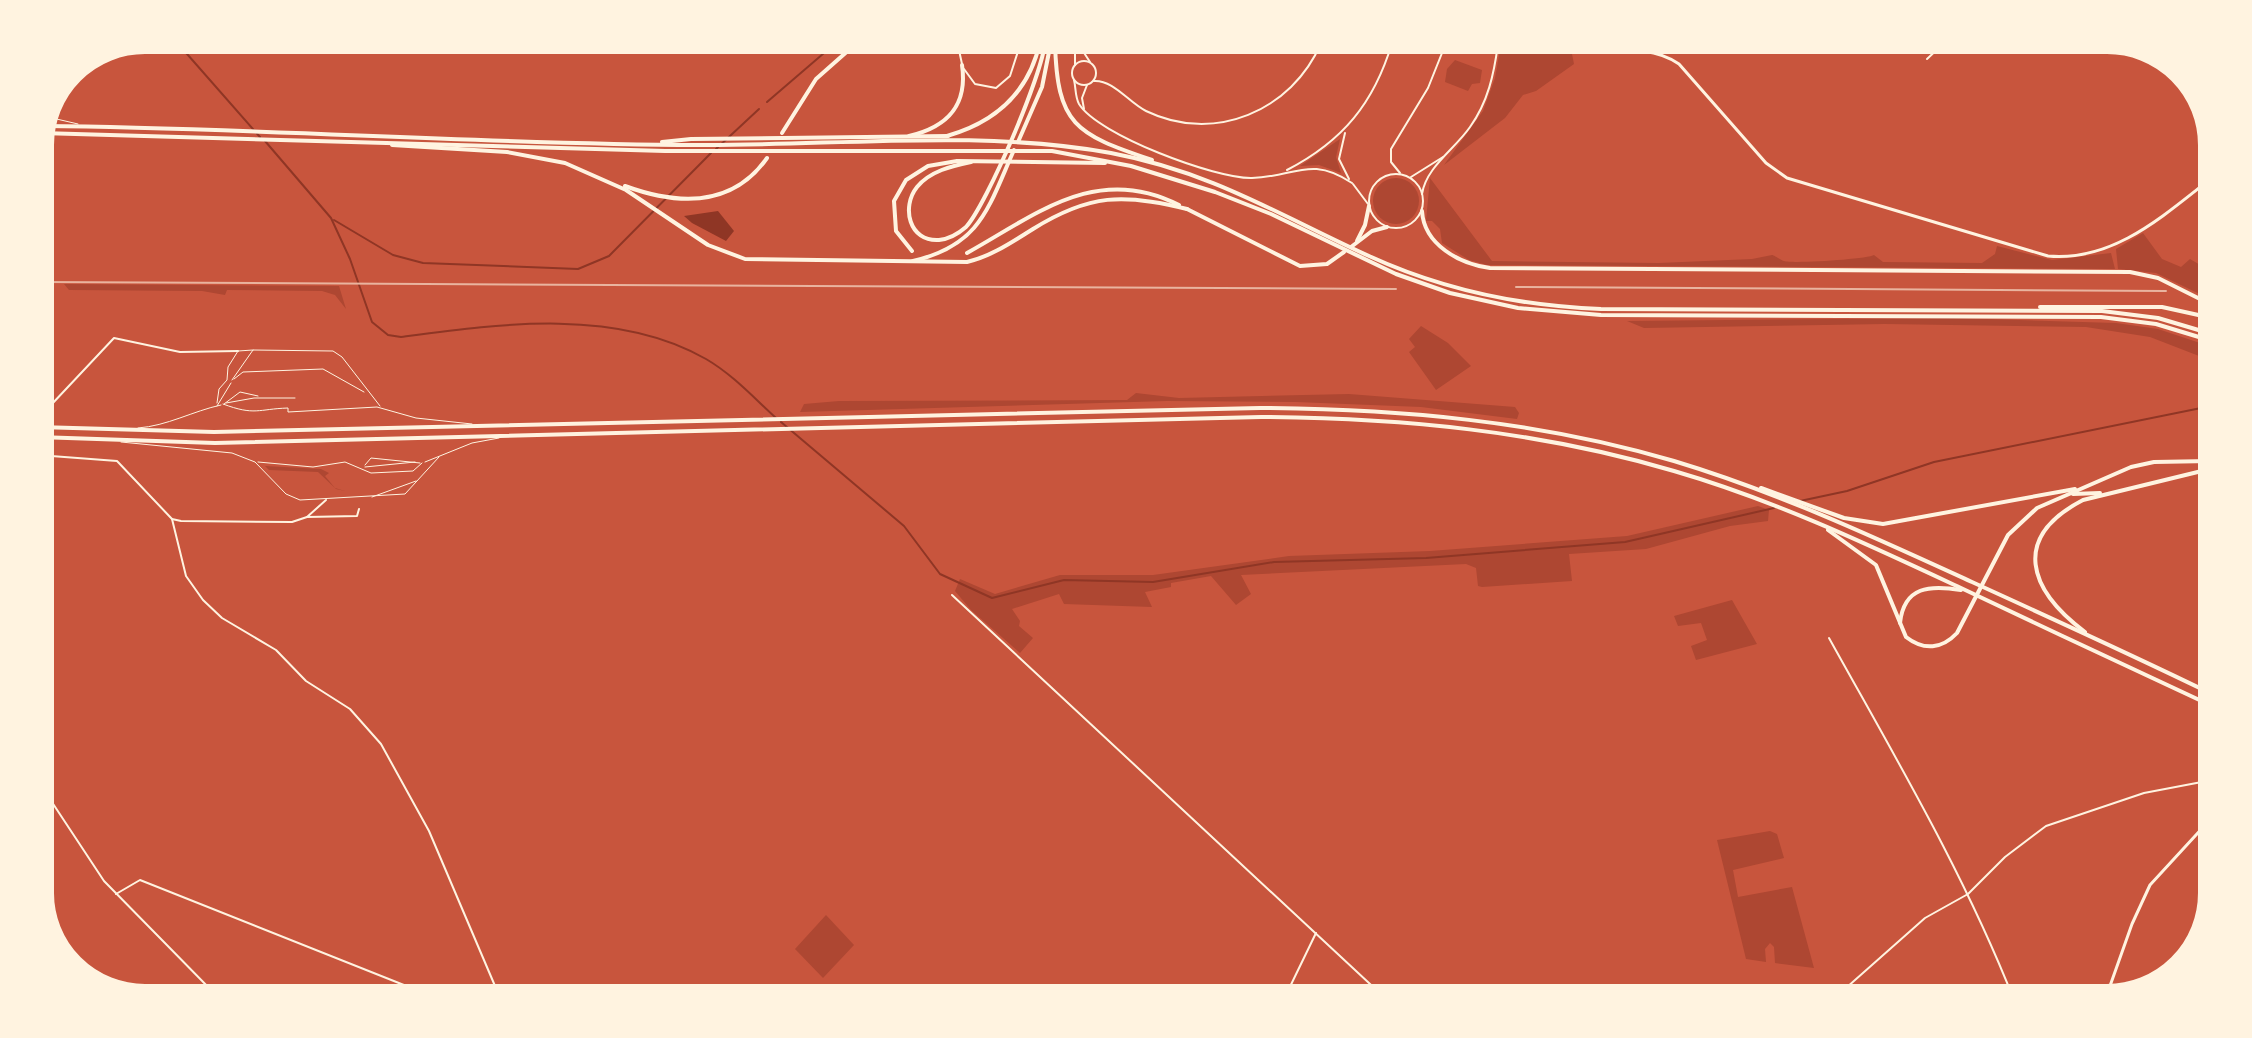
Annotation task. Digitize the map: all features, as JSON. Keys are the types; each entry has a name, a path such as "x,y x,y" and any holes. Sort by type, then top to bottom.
{"highway":[{"path":"782,133 816,79 847,52"},
{"path":"909,143 948,136 980,124 1008,104 1042,52"},
{"path":"971,162 943,169 917,186 908,204 907,216 920,235 934,240 959,233 973,218 1040,72 1045,52"},
{"path":"907,262 945,251 968,237 982,221 1045,79 1047,52"},
{"path":"1050,52 1058,92 1074,121 1109,145 1253,197 1409,272 1476,293 1552,306 1633,309 2023,309 2139,314 2200,331"},
{"path":"899,138 931,129 955,112 962,96 962,65"},
{"path":"54,126 651,145 1055,145 1177,168"},
{"path":"53,133 690,152 1028,149 1131,166 1246,203 1396,274 1463,297 1551,312 2101,317 2156,324 2200,337"},
{"path":"651,145 706,139 948,136"},
{"path":"366,142 527,155 565,163 653,196 672,200 698,200 728,191 755,173 767,158"},
{"path":"912,251 899,238 893,219 894,201 901,187 928,166 949,161 1070,161 1131,166"},
{"path":"612,181 708,245 745,259 907,262 978,259 1061,213 1095,200 1132,197 1187,209"},
{"path":"967,253 1040,209 1081,193 1137,191 1167,199 1300,266 1327,264 1356,242 1387,227"},
{"path":"1356,242 1365,225 1369,206"},
{"path":"1422,211 1426,230 1444,250 1466,263 1490,268 2130,272 2158,278 2200,299"},
{"path":"2023,309 2162,307 2200,315"},
{"path":"52,428 214,432 811,416 1361,408 1465,418 1551,432 1672,460 1782,496 2200,688"},
{"path":"52,438 215,443 827,425 1362,418 1478,429 1551,441 1674,471 1749,496 1816,522 2200,700"},
{"path":"1816,522 1857,548 1876,565 1889,589 1899,625 1906,637 1922,646 1941,645 1952,638 1974,606 2008,535 2037,508 2141,464 2200,461"},
{"path":"2094,638 2066,618 2048,597 2038,578 2035,556 2041,535 2051,522 2083,500 2200,471"},
{"path":"1816,510 1864,523 1906,522 2086,487"},
{"path":"2066,495 2106,493"},
{"path":"1899,625 1903,605 1920,589 1936,586 1966,590"}],"street":[{"path":"959,52 962,65 975,84 996,88 1010,76 1018,52"},
{"path":"1076,52 1074,80 1077,99 1085,111 1133,143 1222,173 1252,178 1322,168 1352,183"},
{"path":"1083,52 1096,69 1094,81"},
{"path":"1085,111 1082,98 1088,85 1094,81 1110,83 1131,102 1157,116 1187,124 1226,122 1255,113 1287,93 1308,69 1316,52"},
{"path":"1389,52 1375,89 1340,143 1339,159 1375,219 1387,227 1410,225 1422,211 1426,179 1482,106 1497,52"},
{"path":"1400,174 1391,162 1391,149 1428,88 1442,52"},
{"path":"1659,52 1679,64 1766,163 1787,178 2035,254 2076,257 2117,245 2200,186"},
{"path":"1927,59 1934,52"},
{"path":"1075,66 1080,62 1090,63"},
{"path":"1074,80 1088,85"},
{"path":"1283,172 1316,155 1348,129"},
{"path":"1410,178 1447,154"},
{"path":"1369,206 1371,191 1377,182 1390,175 1400,174 1410,178 1422,194"},
{"path":"52,404 114,338 180,352 238,351"},
{"path":"52,456 117,461 172,519 186,576 203,600 222,618 276,650 306,681 350,709 381,744 429,831 495,986"},
{"path":"307,517 326,500"},
{"path":"172,519 292,522 307,517 347,518 357,516 359,509"},
{"path":"952,595 1057,689 1372,986"},
{"path":"1829,638 1927,810 2008,986"},
{"path":"1848,986 1925,918 1968,894 2005,857 2046,826 2144,793 2200,782"},
{"path":"52,803 116,894 207,986"},
{"path":"2110,986 2150,885 2200,831"},
{"path":"116,894 137,881 406,986"},
{"path":"1290,986 1316,933"}],"lane":[{"path":"56,119 84,127"},
{"path":"217,406 253,350"},
{"path":"217,406 219,389 227,380 228,367 238,351 253,350 333,351 342,357 381,408"},
{"path":"232,382 243,372 323,369 367,393"},
{"path":"227,380 232,382"},
{"path":"224,404 240,392 260,398"},
{"path":"82,430 159,426 197,409 260,398 295,398"},
{"path":"224,404 261,413 288,408 288,412 353,406 381,408 416,418 482,425"},
{"path":"363,467 371,473 413,471 422,463 472,443 517,435"},
{"path":"121,442 213,449 255,462 313,467 345,462 363,467 415,462"},
{"path":"255,462 293,498 326,500 405,494 439,457"},
{"path":"363,467 371,458 422,463"},
{"path":"370,498 417,481"}],"shaded area":[{"path":"1500,52 1572,54 1574,64 1536,91 1523,95 1505,118 1444,165 1483,111 1495,78"},
{"path":"1455,60 1482,70 1480,83 1472,84 1468,91 1445,82 1447,69"},
{"path":"1340,139 1336,157 1341,173 1319,165 1300,166"},
{"path":"1396,178 1412,185 1419,201 1412,217 1396,224 1380,217 1373,201 1380,185"},
{"path":"1430,178 1492,261 1659,263 1752,259 1772,255 1784,261 1801,262 1874,255 1883,262 1982,263 1995,254 1997,246 2052,260 2111,253 2115,269 1487,265 1469,260 1442,243 1440,229 1432,221 1426,221"},
{"path":"718,211 734,231 726,241 684,216"},
{"path":"2143,233 2162,259 2181,267 2190,259 2200,265 2200,294 2156,273 2118,269 2116,249"},
{"path":"64,284 339,286 346,309 335,295 322,291 227,290 225,295 202,291 69,290"},
{"path":"1954,318 2116,323 2158,329 2200,343 2200,356 2150,337 2086,327 1885,324 1644,328 1627,321"},
{"path":"1421,326 1448,343 1471,366 1436,390 1409,352 1415,347 1409,339"},
{"path":"1136,393 1179,398 1349,394 1515,407 1519,413 1517,419 1421,407 1167,401 800,412 804,404 839,401 1127,400"},
{"path":"265,466 321,469 329,473 325,476 335,488 345,491 336,489 318,472 269,470"},
{"path":"1758,506 1769,510 1768,521 1730,526 1646,549 1569,554 1572,581 1482,587 1478,586 1476,568 1466,564 1241,575 1251,594 1236,605 1211,576 1171,583 1171,587 1145,592 1152,607 1064,604 1059,594 1012,609 1020,621 1019,626 1033,638 1020,653 971,610 955,591 960,579 995,594 1060,575 1153,575 1289,556 1430,551 1627,536"},
{"path":"1732,600 1757,644 1696,660 1691,646 1707,640 1701,623 1678,626 1674,616"},
{"path":"1770,831 1777,834 1784,858 1733,870 1738,897 1792,887 1814,968 1775,963 1774,947 1770,943 1765,949 1766,962 1746,959 1717,840"},
{"path":"826,915 854,945 823,978 795,949"}],"waterway":[{"path":"185,52 260,137"},
{"path":"767,102 825,52"},
{"path":"716,149 759,109"},
{"path":"265,141 331,218 350,259 372,322 388,335 401,337 477,328 556,324 634,332 671,343 716,365 776,418"},
{"path":"334,220 393,255 423,263 578,269 609,256 711,153"},
{"path":"1800,501 1847,491 1934,462 2200,408"},
{"path":"781,422 904,526 940,574 992,598 1064,580 1153,582 1274,562 1426,558 1625,542 1774,508"}],"railway":[{"path":"52,282 1396,289"},
{"path":"1516,287 2166,291"}]}
